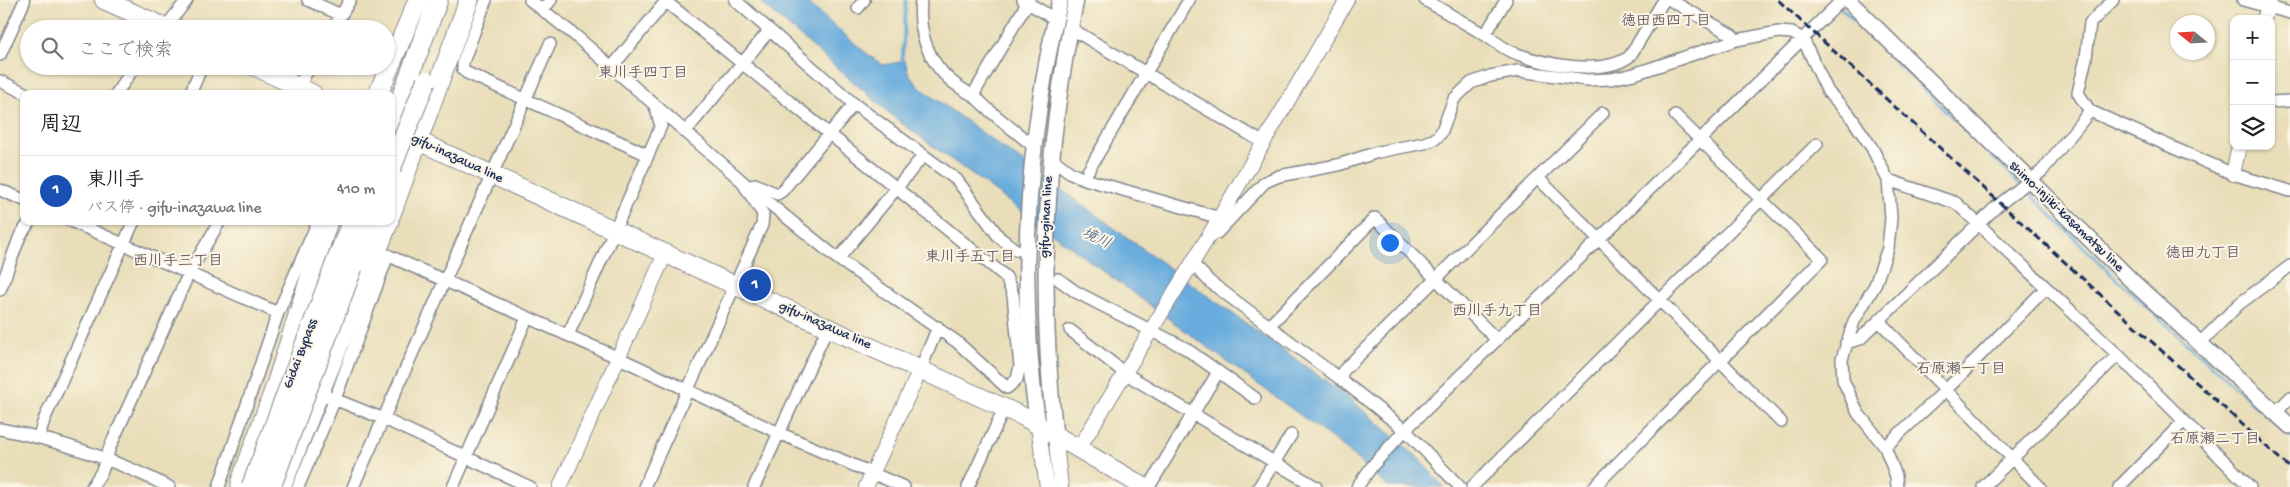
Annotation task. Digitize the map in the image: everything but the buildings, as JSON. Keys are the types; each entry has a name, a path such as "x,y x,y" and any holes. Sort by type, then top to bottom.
{"highway":[{"path":"395,54 418,0"},
{"path":"395,156 438,0"},
{"path":"395,117 418,78 456,0"},
{"path":"395,203 470,0"},
{"path":"380,90 386,75"},
{"path":"241,487 241,480 275,388 319,225"},
{"name":"Gidai Bypass","path":"251,487 350,225"},
{"name":"Gidai Bypass","path":"271,487 369,225"},
{"path":"281,487 383,253 388,225"}],"main road":[{"path":"104,0 148,20"},
{"name":"gifu-ginan line","path":"1038,426 1029,321 1028,230 1033,149 1055,19 1060,0"},
{"name":"gifu-ginan line","path":"1055,435 1045,309 1046,232 1059,88 1076,0"},
{"name":"shimo-injiki-kasamatsu line","path":"1848,0 2026,182 2290,426"},
{"path":"271,75 298,90"},
{"name":"gifu-inazawa line","path":"395,130 1004,408 1055,435 1144,487"}],"street":[{"path":"172,20 187,0"},
{"path":"308,0 341,15"},
{"path":"338,20 350,0"},
{"path":"486,0 463,62 464,70 646,154"},
{"path":"530,0 612,67 654,106 743,182 838,259 938,327 1006,388 1017,380 1020,366 1013,295 1006,277 829,135 666,0 612,67"},
{"path":"542,10 551,0"},
{"path":"736,0 854,104 957,180 999,237 1016,250"},
{"path":"921,0 919,20 924,43 938,67 973,94 1033,149"},
{"path":"1088,171 1189,0"},
{"path":"1078,448 1126,374 1220,218 1347,0"},
{"path":"1425,0 1510,51 1523,56 1556,64 1604,67 1622,62 1630,56 1664,0"},
{"path":"1485,35 1506,0"},
{"path":"1670,0 1732,35 1736,40"},
{"path":"1362,484 1404,431 1842,0"},
{"path":"2113,0 2090,23 2086,58 2078,93 2090,110 2233,174 2290,191"},
{"path":"2243,0 2290,13"},
{"path":"973,94 1026,1 1055,19"},
{"path":"0,55 24,2"},
{"path":"1070,28 1264,143"},
{"path":"685,132 769,31"},
{"path":"1210,234 1217,233 1265,182 1279,176 1338,165 1378,152 1424,143 1434,139 1441,133 1454,99 1470,83 1518,71 1587,80 1611,78 1634,74 1736,40 1779,32 1792,33 1803,39 1828,92 1848,114 1872,148 1888,180 1891,218 1888,248 1875,285 1854,321 1842,359 1843,380 1858,414 1885,447 1896,476 1897,487"},
{"path":"352,487 493,176 550,44"},
{"path":"119,90 129,75"},
{"path":"192,90 198,75"},
{"path":"303,90 307,75"},
{"path":"0,81 20,91"},
{"path":"2275,102 2290,100"},
{"path":"743,182 749,181 777,194 782,191 854,104"},
{"path":"568,335 646,154 661,126 654,106"},
{"path":"1846,343 1860,339 1978,223 2026,182 2042,171 2090,110"},
{"path":"1339,378 1344,370 1603,113"},
{"path":"1594,487 1822,259 1675,115"},
{"path":"1472,487 1817,144"},
{"path":"2233,174 2238,150"},
{"path":"838,259 923,156"},
{"path":"1051,163 1085,179 1220,218"},
{"path":"1538,178 1781,422"},
{"path":"1888,180 1956,203 2118,355 2250,487"},
{"path":"644,487 762,225 763,214 744,188 743,182"},
{"path":"0,190 20,198"},
{"path":"1269,326 1375,218 1497,340"},
{"path":"0,290 3,267 27,225"},
{"path":"81,225 278,313"},
{"path":"39,436 44,420 132,225"},
{"path":"92,487 106,460 110,447 189,273 218,225"},
{"path":"219,487 278,313 319,225"},
{"path":"298,487 383,253 619,358 779,433 904,487"},
{"path":"560,487 665,254"},
{"path":"2200,343 2239,304 2290,266"},
{"path":"1190,267 1339,378 1404,431 1460,487"},
{"path":"1058,279 1076,292 1154,326 1254,398"},
{"path":"1885,447 1946,390 2046,288"},
{"path":"453,487 527,318"},
{"path":"1879,321 2040,487"},
{"path":"754,487 828,327"},
{"path":"866,487 938,327"},
{"path":"1070,330 1126,374 1316,487"},
{"path":"1983,487 2118,355"},
{"path":"259,368 271,374"},
{"path":"1149,487 1218,372"},
{"path":"330,397 384,419 530,487"},
{"path":"2275,413 2290,398"},
{"path":"968,487 1004,408"},
{"path":"2119,487 2183,422"},
{"path":"1038,426 1047,487"},
{"path":"0,430 39,436 106,460 169,487"},
{"path":"1055,435 1061,487"},
{"path":"1259,487 1291,435"}],"water":[{"name":"境川","path":"758,0 804,0 866,53 883,65 905,61 909,74 919,87 1348,397 1416,456 1444,487 1388,487 1341,445 900,122"}],"waterway":[{"path":"902,64 906,0"},
{"path":"1833,0 2020,184"},
{"path":"2024,188 2109,272 2290,437"}],"railway":[{"path":"1778,0 2290,468"}],"place":[{"name":"東川手","path":"755,285"}],"district":[{"name":"徳田西四丁目","path":"1666,22"},
{"name":"東川手四丁目","path":"643,74"},
{"name":"徳田九丁目","path":"2203,254"},
{"name":"東川手五丁目","path":"970,258"},
{"name":"西川手三丁目","path":"178,262"},
{"name":"西川手九丁目","path":"1497,312"},
{"name":"石原瀬一丁目","path":"1961,370"},
{"name":"石原瀬二丁目","path":"2215,440"}]}
